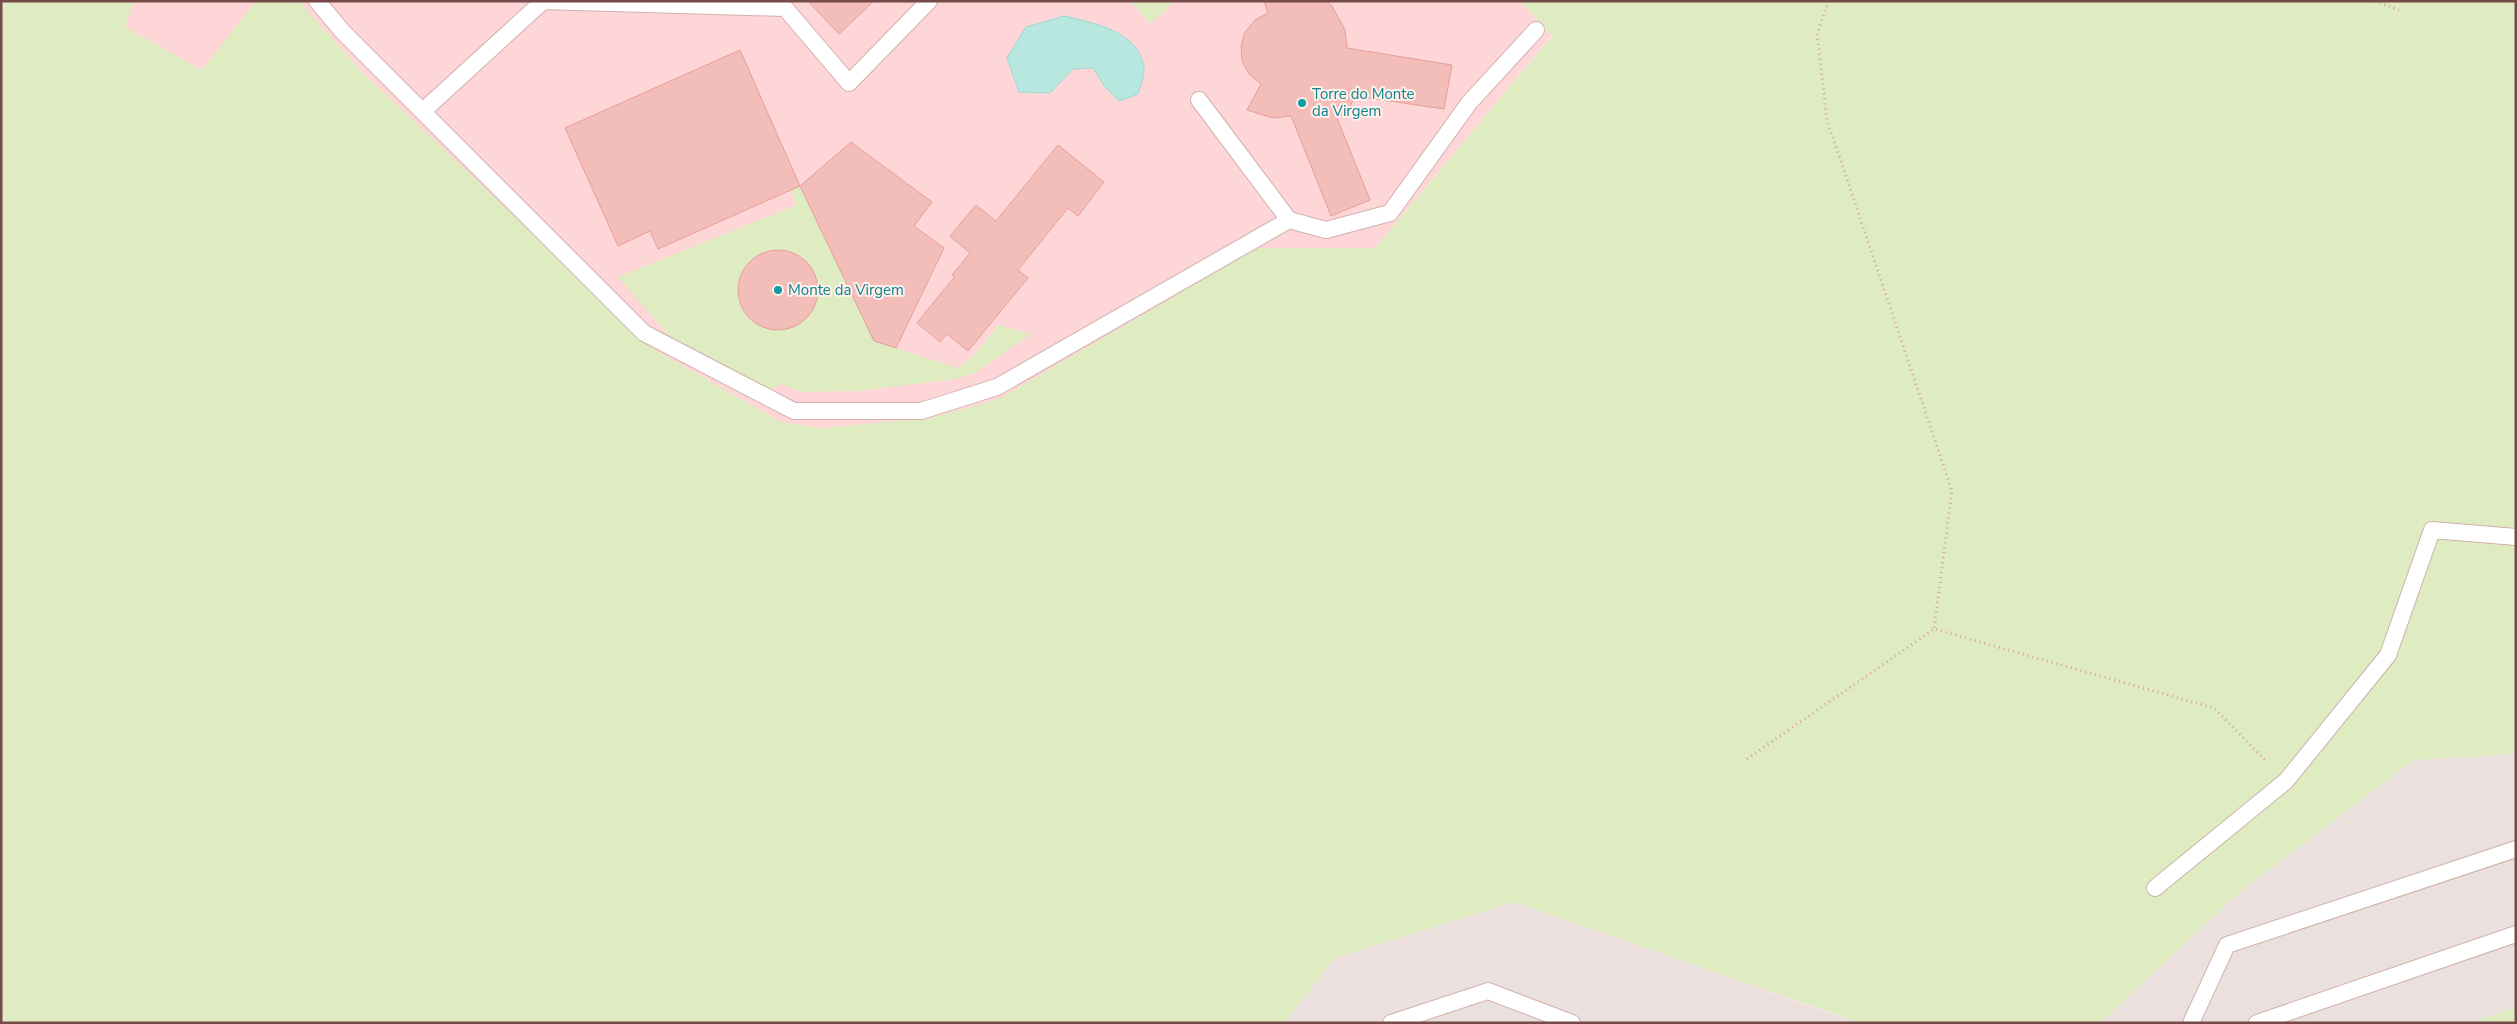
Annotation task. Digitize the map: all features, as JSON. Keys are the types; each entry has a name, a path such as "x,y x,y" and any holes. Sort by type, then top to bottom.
{"lane":[{"path":"318,1 342,32 644,333 794,411 921,411 998,387 1289,220"},
{"path":"424,112 542,2 785,8 849,83 929,1"},
{"path":"1199,100 1289,220 1326,230 1390,213 1469,103 1536,30"},
{"path":"2155,888 2286,781 2388,656 2432,530 2516,537"},
{"path":"2191,1023 2227,945 2516,849"},
{"path":"2257,1023 2516,934"},
{"path":"1391,1023 1488,991 1572,1023"}],"path":[{"path":"1747,759 1934,630 1952,491 1828,120 1818,34 1829,1"},
{"path":"2375,1 2399,10"},
{"path":"1934,630 2214,708 2286,781"}],"shaded area":[{"path":"1,1 1520,1 1552,35 1375,248 639,634"},
{"path":"2516,754 2516,1023 2100,1023 2240,892 2414,760"},
{"path":"1514,902 1861,1023 1284,1023 1335,958"}],"green space":[{"path":"1,1 134,1 125,27 202,70 256,1 299,1 361,71 531,232 640,341 781,422 820,428 930,418 999,399 1257,248 1375,248 1552,36 1520,1 2516,1 2516,754 2414,760 2240,892 2100,1023 1861,1023 1514,902 1335,958 1284,1023 1,1023"},
{"path":"1130,1 1175,1 1151,24"},
{"path":"800,186 874,341 958,368 975,354 998,325 1031,334 975,373 956,379 859,391 801,392 781,384 770,389 671,338 618,277 797,205 790,189","holes":["780,250 796,254 810,266 816,279 817,293 814,306 806,318 794,326 780,329 764,327 748,317 742,308 738,286 740,276 750,262"]},
{"path":"2516,1007 2516,1023 2469,1023"}],"water":[{"path":"1064,16 1113,31 1133,45 1140,55 1144,67 1138,94 1119,101 1105,87 1093,68 1073,69 1050,93 1019,92 1007,58 1026,27"}],"building":[{"path":"808,1 874,1 839,34"},
{"name":"Torre do Monte da Virgem","path":"1264,1 1327,1 1332,6 1345,30 1347,48 1452,65 1444,109 1355,96 1349,109 1337,118 1370,200 1331,216 1291,116 1273,118 1247,110 1261,84 1249,74 1242,61 1241,46 1245,32 1255,20 1268,13"},
{"path":"740,50 800,186 658,249 650,231 618,246 565,128"},
{"path":"851,142 932,202 914,226 944,248 896,348 874,341 800,186"},
{"path":"1058,145 1104,182 1078,216 1068,208 1018,270 1028,278 968,351 947,334 940,342 917,323 955,276 952,275 970,253 950,236 976,205 996,221"},
{"name":"Monte da Virgem","path":"778,250 793,253 806,262 815,275 818,290 815,305 806,318 793,327 778,330 763,327 750,318 741,305 738,290 741,275 750,262 763,253"}],"place":[{"name":"Torre do Monte da Virgem","path":"1302,103"},
{"name":"Monte da Virgem","path":"778,290"}]}
